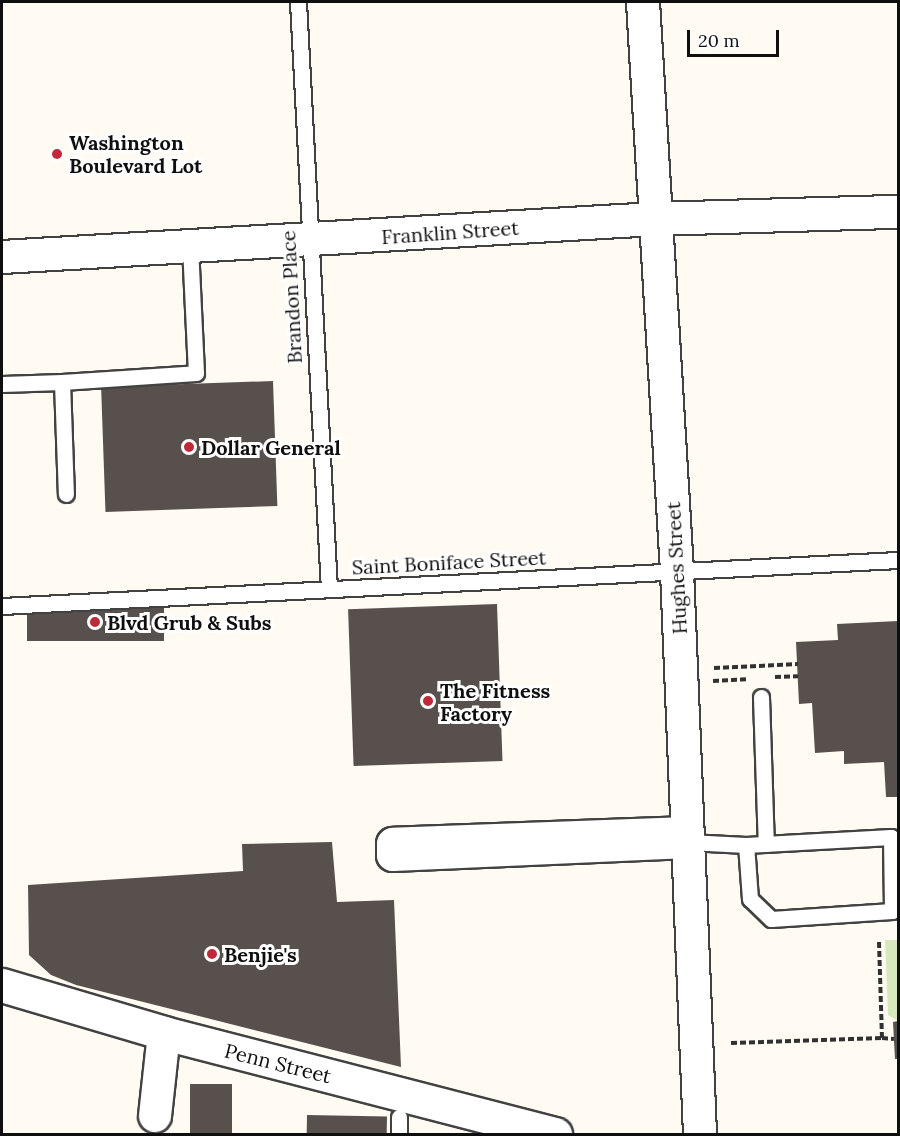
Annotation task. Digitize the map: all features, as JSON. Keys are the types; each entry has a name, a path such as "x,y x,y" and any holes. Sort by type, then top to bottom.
{"street":[{"name":"Hughes Street","path":"643,2 677,571 700,1134"},
{"name":"Franklin Street","path":"2,257 309,242 655,219 898,212"},
{"path":"688,837 393,855 393,844 688,837"},
{"name":"Penn Street","path":"2,986 164,1034 555,1134"},
{"path":"155,1116 164,1034"}],"lane":[{"name":"Brandon Place","path":"298,2 329,590"},
{"path":"2,384 196,373 190,248"},
{"path":"62,382 66,494"},
{"name":"Saint Boniface Street","path":"2,606 898,560"},
{"path":"761,698 766,844"},
{"path":"688,837 746,845 891,837 892,911 771,919 750,899 746,845"},
{"path":"399,1117 399,1134"}],"path":[{"path":"714,668 798,664"},
{"path":"879,940 882,1038"},
{"path":"731,1043 894,1039"}],"green space":[{"path":"885,940 898,940 898,1021 888,1015"}],"building":[{"name":"Dollar General","path":"273,381 277,506 105,512 101,387"},
{"name":"The Fitness Factory","path":"497,604 502,761 354,766 348,609"},
{"name":"Blvd Grub & Subs","path":"27,605 164,605 164,641 27,641"},
{"path":"898,621 898,797 886,797 884,762 844,764 844,751 815,753 812,703 799,704 796,642 838,640 837,624"},
{"name":"Benjie's","path":"332,842 337,902 394,900 401,1067 76,985 51,975 29,955 28,885 243,871 242,844"},
{"path":"898,1021 898,1059 895,1059 893,1022"},
{"path":"190,1084 232,1084 232,1134 190,1134"},
{"path":"307,1115 387,1116 387,1134 307,1134"}],"place":[{"name":"Washington Boulevard Lot","path":"57,154"},
{"name":"Dollar General","path":"189,447"},
{"name":"Blvd Grub & Subs","path":"95,622"},
{"name":"The Fitness Factory","path":"428,701"},
{"name":"Benjie's","path":"212,954"}]}
